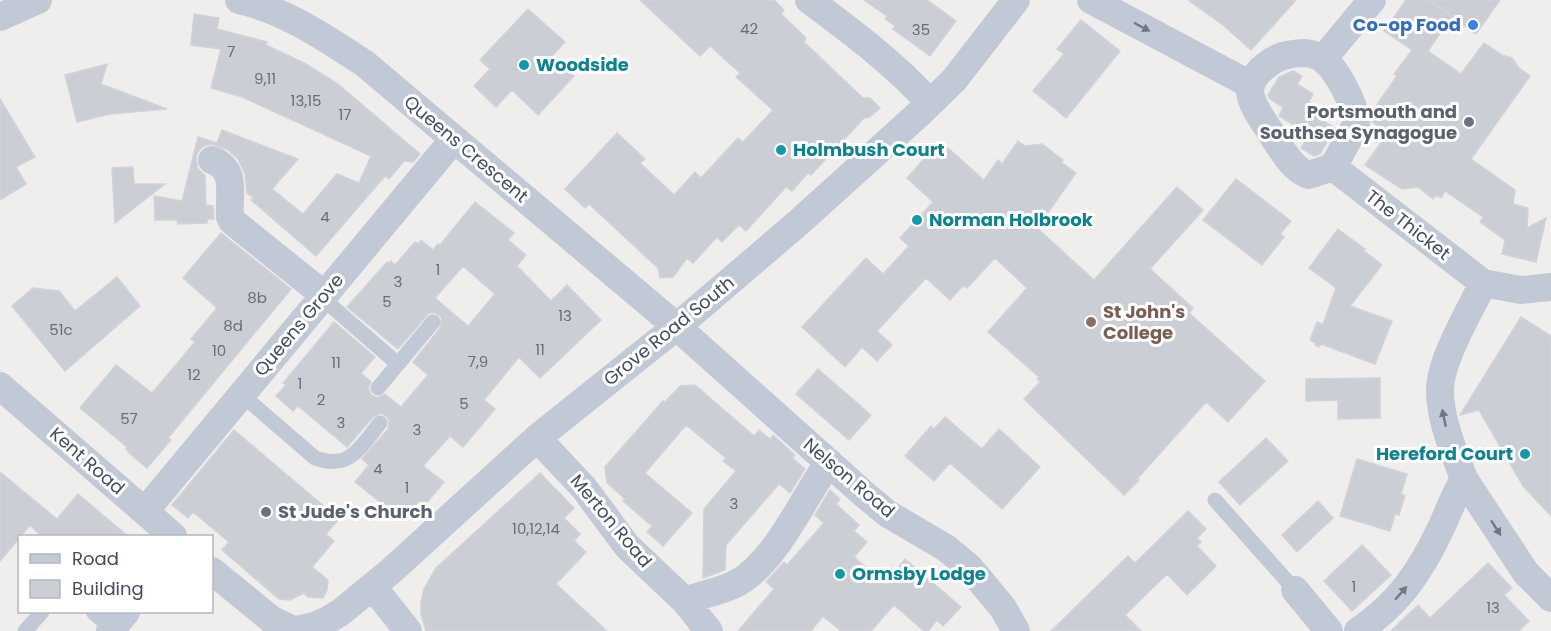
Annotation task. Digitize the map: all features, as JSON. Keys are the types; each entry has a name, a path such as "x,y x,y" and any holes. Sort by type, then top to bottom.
{"street":[{"path":"0,17 38,0"},
{"name":"Queens Crescent","path":"243,0 276,12 308,28 355,57 676,326"},
{"path":"809,0 902,72 930,103"},
{"name":"Grove Road South","path":"293,630 326,621 373,587 537,438 676,326 798,223 954,80 1016,0"},
{"path":"1090,0 1251,85"},
{"path":"1323,59 1372,0"},
{"path":"1306,53 1323,59 1338,78 1356,119 1356,125 1333,167 1309,175 1295,167 1258,112 1249,91 1251,85 1258,73 1280,57 1306,53"},
{"name":"Queens Grove","path":"145,511 454,139"},
{"path":"212,160 225,167 231,182 230,217 232,221 323,297"},
{"name":"The Thicket","path":"1333,167 1483,283"},
{"path":"1551,286 1521,290 1483,283 1448,357 1440,388 1443,419 1464,479 1526,573 1551,598"},
{"name":"Nelson Road","path":"676,326 840,474 888,514 946,548 969,567 1003,608 1016,631"},
{"name":"Kent Road","path":"0,386 171,535"},
{"name":"Merton Road","path":"537,438 584,488 627,546 685,601 709,631"},
{"path":"685,601 737,583 759,566 776,545 829,462"},
{"path":"1358,631 1374,620 1398,597 1419,571 1441,528 1452,499 1464,479"},
{"path":"213,572 272,620 293,630"},
{"path":"373,587 408,631"},
{"path":"1295,590 1329,631"}],"lane":[{"path":"323,297 398,364"},
{"path":"378,388 433,322"},
{"path":"242,395 315,458 328,463 341,462 353,455 380,423"},
{"path":"1215,500 1295,590"},
{"path":"25,631 41,613"}],"building":[{"name":"Holmbush Court","path":"640,0 774,0 784,10 781,14 806,38 804,42 863,98 870,98 880,108 870,117 864,118 811,175 808,173 792,191 786,187 746,231 739,225 722,242 717,237 693,263 687,258 673,277 660,278 658,268 589,204 585,208 565,189 617,133 645,159 640,163 674,195 695,172 701,178 738,138 743,142 773,110 736,77 740,73 710,46 700,56"},
{"path":"864,0 927,0 956,21 930,56 893,29 895,26 885,19 887,16"},
{"path":"1188,0 1296,0 1251,50 1223,25"},
{"path":"1406,0 1429,0 1452,16 1428,51 1461,74 1484,43 1502,55 1512,58 1519,68 1530,76 1471,159 1515,190 1513,204 1528,208 1527,228 1546,218 1536,262 1502,254 1505,240 1480,222 1483,217 1445,191 1441,198 1436,195 1433,199 1418,187 1402,189 1365,165 1388,133 1372,122 1371,113 1397,76 1394,74 1412,50 1384,31"},
{"name":"Co-op Food","path":"1429,0 1500,0 1476,34"},
{"name":"Woodside","path":"528,9 565,42 552,56 574,76 538,115 512,90 496,107 474,86 490,69 480,60"},
{"path":"194,14 219,18 217,29 267,42 266,45 306,64 338,84 420,154 413,162 404,161 389,179 385,176 316,256 251,200 254,198 247,193 245,174 238,159 228,150 212,144 203,146 197,153 196,160 198,169 205,175 206,205 213,206 214,219 207,219 207,223 178,224 177,220 155,220 154,196 182,201 198,137 217,143 222,130 298,159 272,189 303,214 337,174 359,183 371,156 242,97 211,88 221,49 191,45"},
{"path":"1081,20 1120,51 1066,118 1033,91 1064,54 1057,49"},
{"path":"107,64 101,84 167,109 110,114 77,122 65,75"},
{"path":"1293,71 1302,76 1297,84 1313,94 1309,102 1324,111 1319,118 1335,128 1320,154 1314,156 1301,148 1305,142 1290,133 1294,125 1279,116 1283,107 1270,99 1268,95 1279,77"},
{"path":"0,99 35,157 16,167 26,184 0,200"},
{"path":"940,141 984,180 998,160 1002,164 1018,141 1025,146 1042,144 1063,160 1061,162 1076,173 1037,228 1094,280 1177,187 1203,210 1150,269 1193,308 1189,313 1265,381 1228,422 1206,402 1124,495 1024,399 1040,382 1037,379 1039,377 988,332 1027,288 995,258 967,288 963,286 950,300 926,278 877,331 892,345 877,361 862,347 845,367 802,327 866,258 883,274 909,246 900,238 933,202 907,178"},
{"path":"133,167 134,184 165,184 115,223 112,168"},
{"path":"1236,179 1291,221 1280,234 1284,237 1262,265 1203,220"},
{"path":"475,202 514,233 508,240 526,255 517,266 551,301 567,285 601,320 540,378 519,357 484,400 495,409 463,447 450,436 423,466 444,482 424,506 418,502 405,518 388,504 386,507 355,482 369,465 362,459 388,429 389,420 386,416 381,413 373,417 347,447 298,406 293,411 276,396 286,385 283,383 334,322 375,357 361,373 371,382 368,387 371,395 377,398 385,394 401,407 428,375 413,362 440,328 442,318 435,313 429,313 398,349 347,307 387,262 391,261 395,265 415,242 418,244 421,240 433,250 438,244 440,245","holes":["463,266 495,294 468,326 435,298"]},
{"path":"1338,229 1382,265 1350,306 1392,321 1375,364 1321,344 1319,347 1310,340 1317,322 1323,324 1336,288 1309,268"},
{"path":"221,233 291,289 168,438 171,440 147,468 130,454 127,447 80,408 116,365 152,393 195,342 191,339 217,308 183,278"},
{"path":"117,277 140,306 65,371 12,306 33,288 59,291 75,311"},
{"path":"1521,317 1551,336 1551,516 1523,486 1479,410 1460,415"},
{"path":"818,369 871,415 849,440 796,394"},
{"path":"1380,378 1380,418 1338,419 1338,400 1306,401 1306,379"},
{"path":"695,385 754,436 759,430 770,439 773,435 795,455 792,458 805,469 790,493 779,484 726,545 725,570 703,578 704,509 736,471 723,461 726,458 686,425 645,473 692,513 663,546 647,532 652,526 623,501 625,499 607,483 605,467 663,401 665,402 680,386"},
{"path":"945,417 982,449 999,429 1040,467 1002,509 950,463 934,481 905,456 931,426 934,429"},
{"name":"St Jude's Church","path":"234,430 339,519 326,534 334,541 312,567 328,580 323,598 308,597 304,593 290,600 279,599 222,550 229,542 193,512 188,518 172,505"},
{"path":"1266,438 1288,461 1240,505 1219,482"},
{"path":"1357,459 1407,474 1401,494 1405,496 1399,515 1395,514 1390,531 1340,516"},
{"path":"0,472 57,519 78,494 127,535 40,535 30,525 22,535 18,535 18,539 0,561"},
{"path":"540,473 574,508 564,518 580,534 574,541 586,552 556,584 607,631 426,631 421,615 421,602 424,589 436,568"},
{"path":"830,490 840,499 836,504 859,525 854,531 867,542 854,557 885,584 905,559 961,607 943,626 937,620 928,631 924,631 894,605 871,631 841,631 823,616 811,631 738,631 774,589 766,582 784,562 787,565 824,523 815,515"},
{"path":"1318,501 1333,518 1297,552 1282,535"},
{"path":"1188,511 1206,529 1197,538 1201,542 1197,546 1216,566 1187,595 1167,574 1125,615 1141,631 1051,631 1128,556 1135,563"},
{"path":"1362,545 1391,575 1352,611 1324,581"},
{"path":"1488,563 1512,588 1504,595 1529,621 1519,631 1391,631 1418,605 1430,618"}],"place":[{"name":"Co-op Food","path":"1473,25"},
{"name":"Woodside","path":"524,65"},
{"name":"Portsmouth and Southsea Synagogue","path":"1469,122"},
{"name":"Holmbush Court","path":"781,150"},
{"name":"Norman Holbrook","path":"917,220"},
{"name":"St John's College","path":"1091,322"},
{"name":"Hereford Court","path":"1525,454"},
{"name":"St Jude's Church","path":"266,512"},
{"name":"Ormsby Lodge","path":"840,574"}]}
